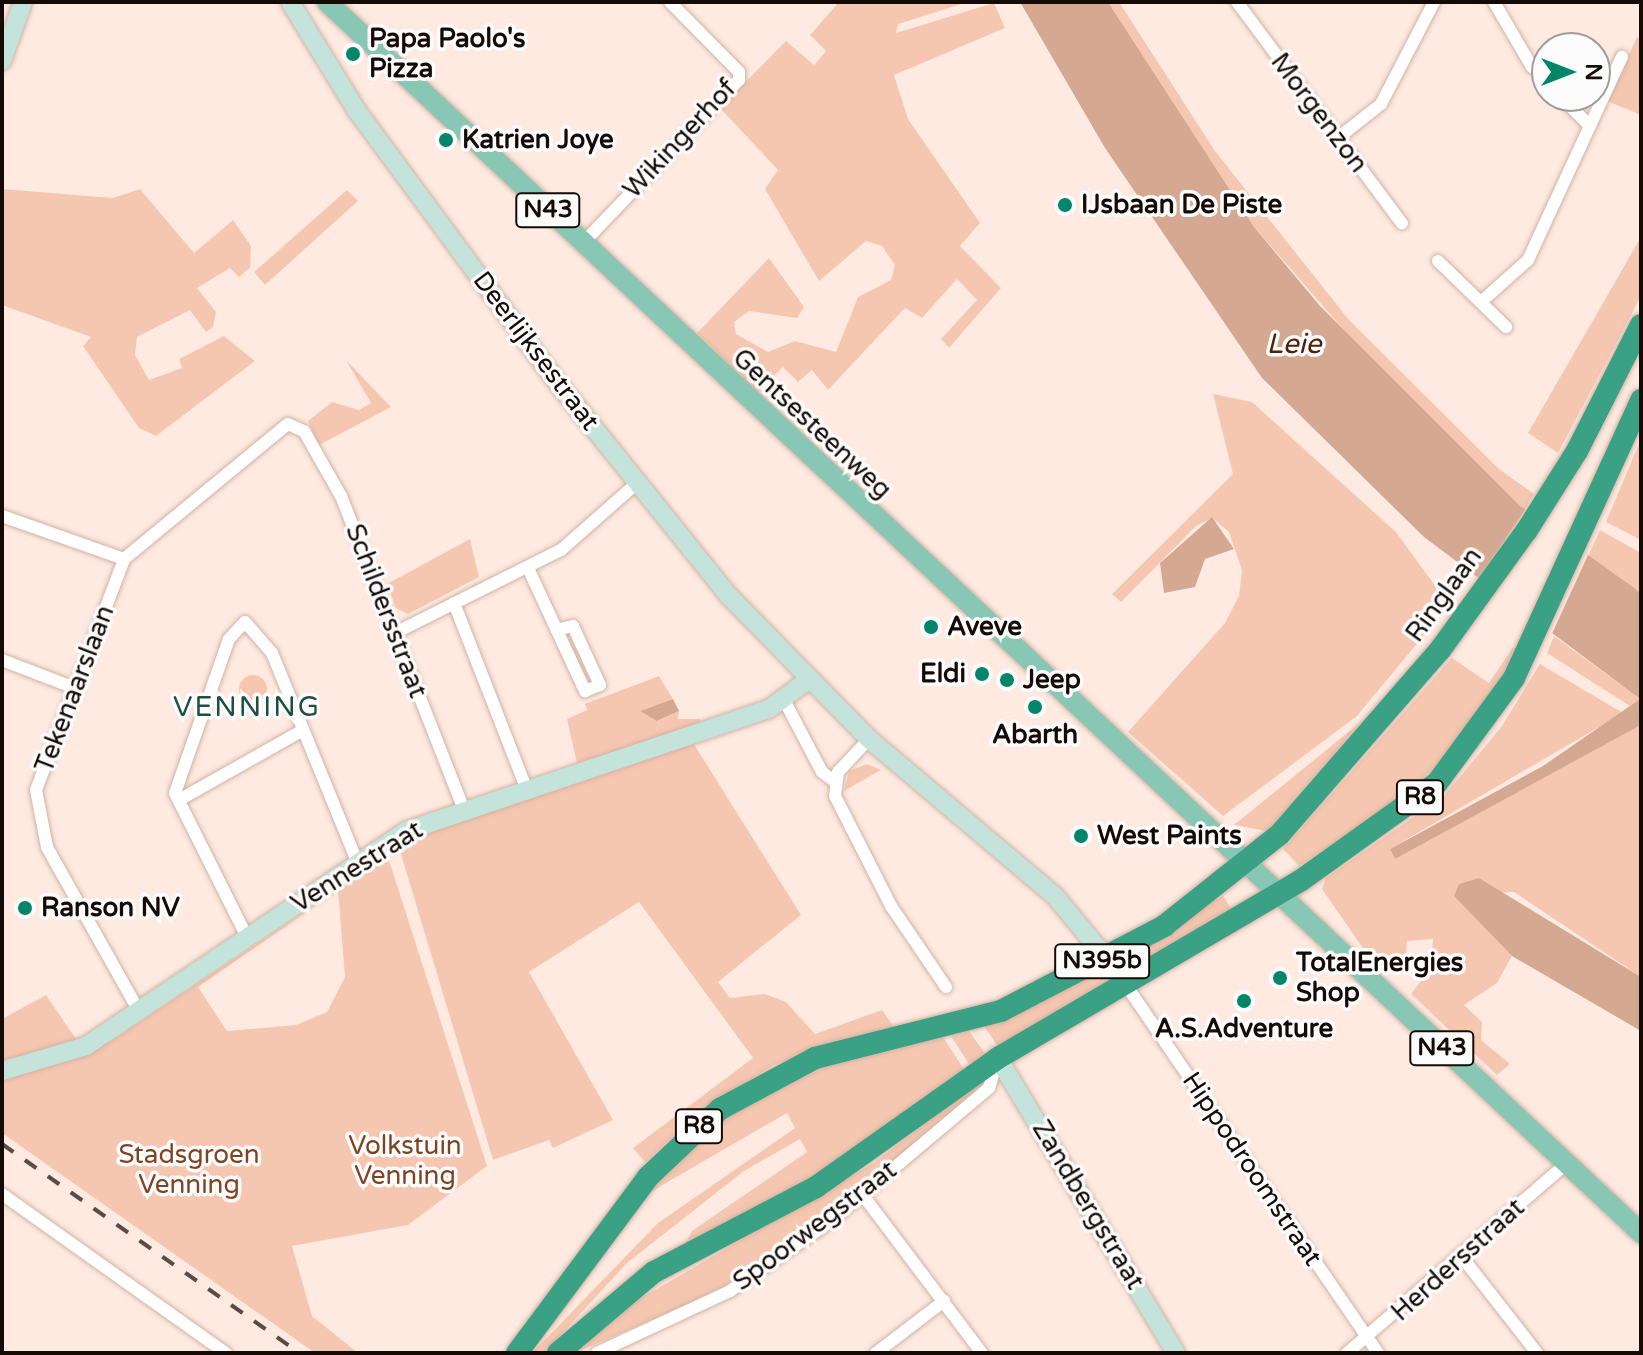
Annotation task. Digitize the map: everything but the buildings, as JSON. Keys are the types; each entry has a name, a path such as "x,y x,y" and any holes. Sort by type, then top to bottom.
{"highway":[{"name":"Ringlaan","path":"1246,865 1279,835 1440,650 1577,451 1641,325"},
{"name":"R8","path":"1271,887 1311,874 1426,792 1480,730 1534,640 1641,400"},
{"name":"N395b","path":"967,1025 1107,959 1246,865"},
{"path":"558,1353 654,1272 816,1187 998,1058 1126,985 1271,887"},
{"name":"R8","path":"517,1353 648,1177 720,1109 815,1058 967,1025"}],"main road":[{"name":"Gentsesteenweg","path":"327,2 1271,887"},
{"name":"N43","path":"1271,887 1641,1233"}],"street":[{"path":"2,61 23,2"},
{"name":"Deerlijksestraat","path":"290,2 357,111 637,483 807,681"},
{"name":"Wikingerhof","path":"583,243 739,80 739,72 670,2"},
{"name":"Morgenzon","path":"1237,2 1402,223"},
{"path":"1338,138 1389,93 1434,2"},
{"path":"1494,2 1531,65"},
{"path":"1611,76 1622,57"},
{"path":"1576,112 1590,126"},
{"path":"1481,302 1528,260 1594,112"},
{"path":"1438,261 1506,327"},
{"name":"Tekenaarslaan","path":"140,1013 47,847 34,808 124,559 243,455 293,423"},
{"name":"Schildersstraat","path":"293,423 341,496 463,808"},
{"path":"395,633 561,550 637,483"},
{"path":"2,516 124,559"},
{"path":"528,568 556,630 585,691 600,685 573,626 556,630"},
{"path":"454,603 526,788"},
{"path":"247,937 179,800 176,784 229,639 249,621 272,653 357,861"},
{"path":"2,660 77,689"},
{"path":"946,987 875,878 834,781 822,772 784,700 807,681 869,739 1055,896 1107,959"},
{"name":"Vennestraat","path":"2,1071 86,1046 140,1013 357,861 463,808 784,700"},
{"path":"179,800 303,730"},
{"path":"834,781 869,739"},
{"name":"Hippodroomstraat","path":"1126,985 1378,1353"},
{"name":"Spoorwegstraat","path":"597,1353 730,1291 862,1194 989,1088 998,1058"},
{"name":"Zandbergstraat","path":"998,1058 1176,1353"},
{"name":"Herdersstraat","path":"1347,1353 1369,1340 1566,1164"},
{"path":"2,1194 226,1353"},
{"path":"862,1194 982,1353"},
{"path":"1462,1257 1537,1353"},
{"path":"876,1353 944,1301"}],"green space":[{"path":"839,2 968,2 898,24 896,33 994,3 1005,28 894,75 908,119 980,223 960,246 1001,288 949,348 941,339 977,300 957,279 922,318 905,308 828,390 812,370 798,382 783,367 758,392 697,333 769,258 804,307 797,318 749,311 734,322 736,334 768,352 795,341 836,352 858,297 891,280 895,265 882,246 866,241 819,281 765,189 778,170 720,108 786,41 814,65 826,51 810,35"},
{"path":"1108,2 1119,2 1215,151 1349,320 1499,469 1534,494 1524,510 1378,369 1254,227"},
{"path":"1637,37 1641,39 1641,115 1611,103 1611,92"},
{"path":"2,189 113,198 140,189 194,253 233,220 251,246 250,268 239,277 230,268 197,288 216,312 213,327 206,332 190,310 137,337 135,355 149,380 182,368 179,359 224,336 255,361 156,436 139,428 83,346 91,337 2,305"},
{"path":"347,190 358,201 265,285 254,272"},
{"path":"1641,237 1641,296 1558,453 1528,433"},
{"path":"346,360 391,407 319,445 308,421 332,402 359,410 371,403"},
{"path":"1213,394 1252,402 1396,532 1439,591 1425,634 1357,716 1223,816 1128,732 1225,623 1239,596 1242,570 1229,532 1212,518 1196,526 1121,602 1112,594 1233,474"},
{"path":"1641,439 1641,540 1606,522"},
{"path":"1600,530 1641,553 1641,593 1587,559"},
{"path":"470,539 479,577 408,614 396,608 387,584"},
{"path":"1554,636 1640,699 1633,708 1547,653"},
{"path":"1435,637 1267,831 1234,825 1362,721"},
{"path":"1513,647 1518,649 1489,702 1442,761 1388,809 1299,866 1283,849 1452,658 1489,683"},
{"path":"1540,664 1623,713 1390,849 1395,859 1639,726 1641,977 1514,892 1454,895 1512,956 1497,983 1464,1005 1482,1022 1481,1040 1510,1064 1497,1075 1411,994 1431,968 1433,939 1407,941 1406,955 1369,957 1322,889 1326,878 1444,796 1502,726"},
{"path":"253,675 263,679 267,689 263,699 253,703 243,699 239,689 243,679"},
{"path":"659,676 673,699 640,711 658,721 679,711 678,719 700,719 700,725 577,763 567,719 587,710 585,704"},
{"path":"692,741 801,915 718,982 730,998 765,994 786,1002 815,1034 882,1010 894,1027 773,1065 703,1110 645,1162 633,1148 753,1058 639,902 529,972 613,1120 553,1148 549,1140 493,1160 397,841"},
{"path":"867,764 881,770 844,791 849,771"},
{"path":"388,857 487,1166 408,1225 292,1246 312,1316 358,1353 315,1353 2,1133 2,1077 111,1041 331,895 198,987 227,1031 296,1025 327,1012 345,977 338,890"},
{"path":"1223,896 1231,908 999,1048 984,1026"},
{"path":"46,995 78,1042 2,1061 2,1019"},
{"path":"969,1031 987,1056 971,1067 951,1036"},
{"path":"943,1037 965,1071 806,1183 685,1244 692,1231 807,1152 800,1139 744,1171 627,1263 544,1353 532,1353 658,1223 795,1128 787,1113 647,1194 726,1118 824,1067"},
{"path":"975,1085 979,1090 816,1225 718,1291 575,1353 636,1301 874,1163"}],"water":[{"name":"Leie","path":"1020,2 1108,2 1254,227 1320,306 1520,506 1641,593 1641,725 1395,859 1390,849 1543,766 1640,699 1424,537 1262,378 1105,148"},
{"path":"1212,517 1234,549 1205,559 1195,587 1164,593 1160,563"},
{"path":"673,699 679,711 657,721 640,711"},
{"path":"1479,878 1641,977 1641,1031 1512,956 1454,896 1459,884"}],"pier":[{"path":"1527,507 1588,555 1550,638 1477,581"}],"railway":[{"path":"2,1144 299,1353"}],"place":[{"name":"Papa Paolo's Pizza","path":"353,54"},
{"name":"Katrien Joye","path":"446,140"},
{"name":"IJsbaan De Piste","path":"1065,205"},
{"name":"Aveve","path":"931,627"},
{"name":"Eldi","path":"982,674"},
{"name":"Jeep","path":"1007,680"},
{"name":"Abarth","path":"1035,707"},
{"name":"West Paints","path":"1081,836"},
{"name":"Ranson NV","path":"25,908"},
{"name":"TotalEnergies Shop","path":"1280,978"},
{"name":"A.S.Adventure","path":"1244,1001"}],"district":[{"name":"VENNING","path":"247,707"}],"park label":[{"name":"Volkstuin Venning","path":"405,1161"},
{"name":"Stadsgroen Venning","path":"189,1170"}]}
